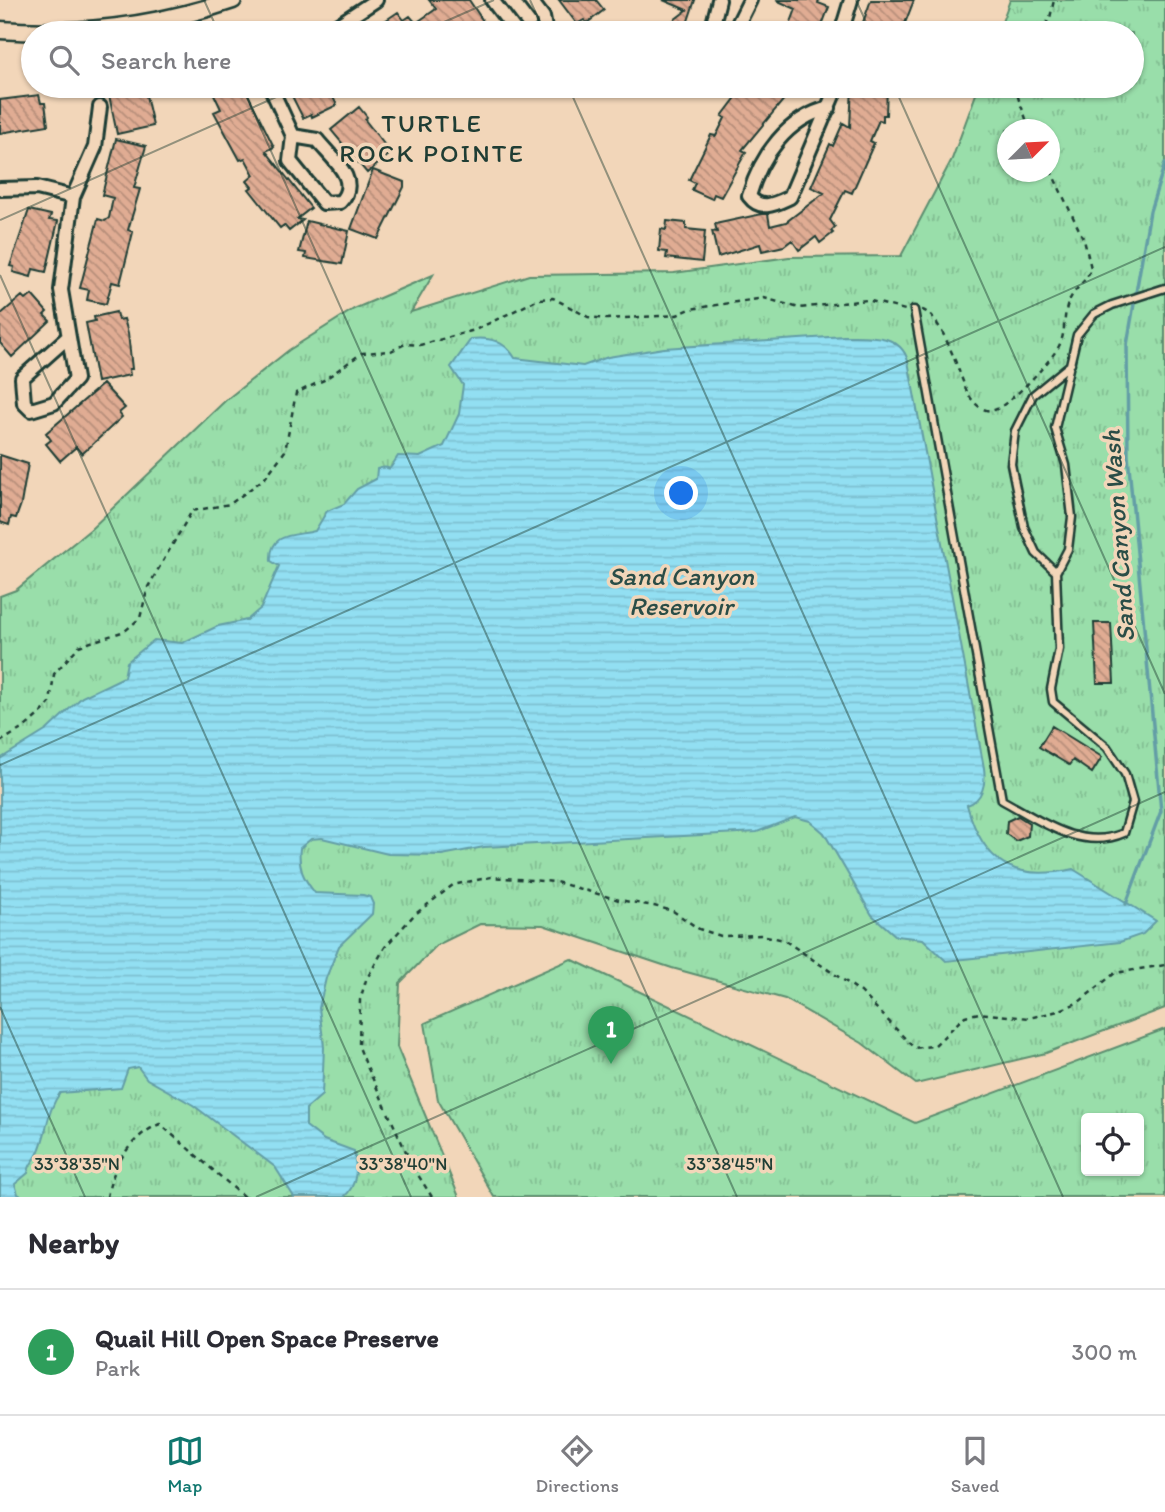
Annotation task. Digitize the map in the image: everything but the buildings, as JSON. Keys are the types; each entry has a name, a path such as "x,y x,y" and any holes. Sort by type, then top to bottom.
{"street":[{"path":"157,21 189,15 233,0"},
{"path":"344,21 376,0"},
{"path":"492,0 508,21"},
{"path":"530,0 544,21"},
{"path":"714,21 719,0"},
{"path":"740,21 750,0"},
{"path":"845,21 851,0"},
{"path":"0,30 21,32"},
{"path":"276,98 293,136 290,161 324,203 340,202 349,190 349,181 342,171 317,140 293,136"},
{"path":"829,108 799,119 774,144 752,187 749,196 752,201 760,206 773,205 790,197 829,108 832,98"},
{"path":"67,338 22,378 24,403 31,410 54,403 76,379 61,290 73,197 94,147 100,107"},
{"path":"0,189 37,188 73,197"}],"lane":[{"path":"914,310 1003,800 1065,833 1108,840 1124,833 1133,802 1125,774 1107,747 1054,702 1051,689 1059,649 1056,572 1068,550 1072,517 1066,465 1055,428 1062,391 1073,363 1077,335 1094,314 1112,304 1165,288"},
{"path":"1056,572 1036,553 1024,527 1012,464 1015,431 1033,395 1073,363"}],"path":[{"path":"1048,21 1054,0"},
{"path":"1018,98 1028,119"},
{"path":"0,742 25,727 50,703 54,674 79,646 125,631 140,618 148,587 192,511 230,504 265,478 285,451 296,393 324,380 362,354 391,351 405,344 420,345 475,330 539,299 554,298 588,317 607,320 677,315 690,309 764,298 799,308 874,300 900,310 929,312 939,323 968,394 986,410 993,410 1003,405 1049,361 1062,338 1067,306 1091,268 1084,240 1055,182"},
{"path":"432,1197 413,1167 359,1047 360,1000 366,980 385,947 414,915 453,885 491,877 556,882 619,900 673,911 711,934 762,935 783,940 861,992 914,1048 934,1046 965,1016 979,1013 1028,1018 1058,1012 1079,1002 1115,973 1165,965"},
{"path":"107,1197 113,1175 127,1147 149,1128 160,1124 244,1197"}],"green space":[{"path":"1010,0 1165,0 1165,1008 1046,1053 916,1084 862,1043 785,999 672,968 543,925 480,924 437,945 400,983 397,1047 459,1197 0,1197 0,596 16,590 91,529 226,400 289,350 354,309 433,275 411,312 529,275 674,273 789,257 901,256 952,159 975,98 1144,98 1144,21 1002,21"},
{"path":"571,959 915,1123 1165,1029 1165,1197 494,1197 438,1100 425,1023"}],"water":[{"name":"Sand Canyon Reservoir","path":"844,336 891,341 904,352 908,361 984,768 980,795 967,805 982,841 1004,864 1018,870 1034,873 1073,869 1156,921 1143,934 1120,942 946,961 923,939 896,936 872,915 824,833 810,821 795,817 757,832 484,847 442,855 388,854 322,838 311,839 300,848 300,861 304,877 315,893 363,895 370,897 373,904 372,914 339,946 326,978 319,1008 324,1047 322,1095 306,1109 306,1126 324,1140 354,1151 355,1176 349,1192 344,1197 294,1197 275,1167 193,1105 147,1079 138,1067 128,1069 121,1088 60,1093 52,1107 37,1156 28,1173 15,1184 18,1194 23,1197 0,1197 0,759 47,730 82,697 124,677 127,662 154,640 182,643 218,626 247,620 261,608 279,566 271,561 272,551 279,540 315,531 327,511 344,504 357,489 376,479 377,469 390,468 398,456 420,457 444,446 459,414 463,385 451,367 471,339 496,341 507,348 515,358 583,366 608,357 664,348"}],"waterway":[{"name":"Sand Canyon Wash","path":"1126,904 1161,811 1128,455 1127,345 1150,211 1165,163"}],"place":[{"name":"Quail Hill Open Space Preserve","path":"611,1064"}],"district":[{"name":"TURTLE ROCK POINTE","path":"432,138"}]}
